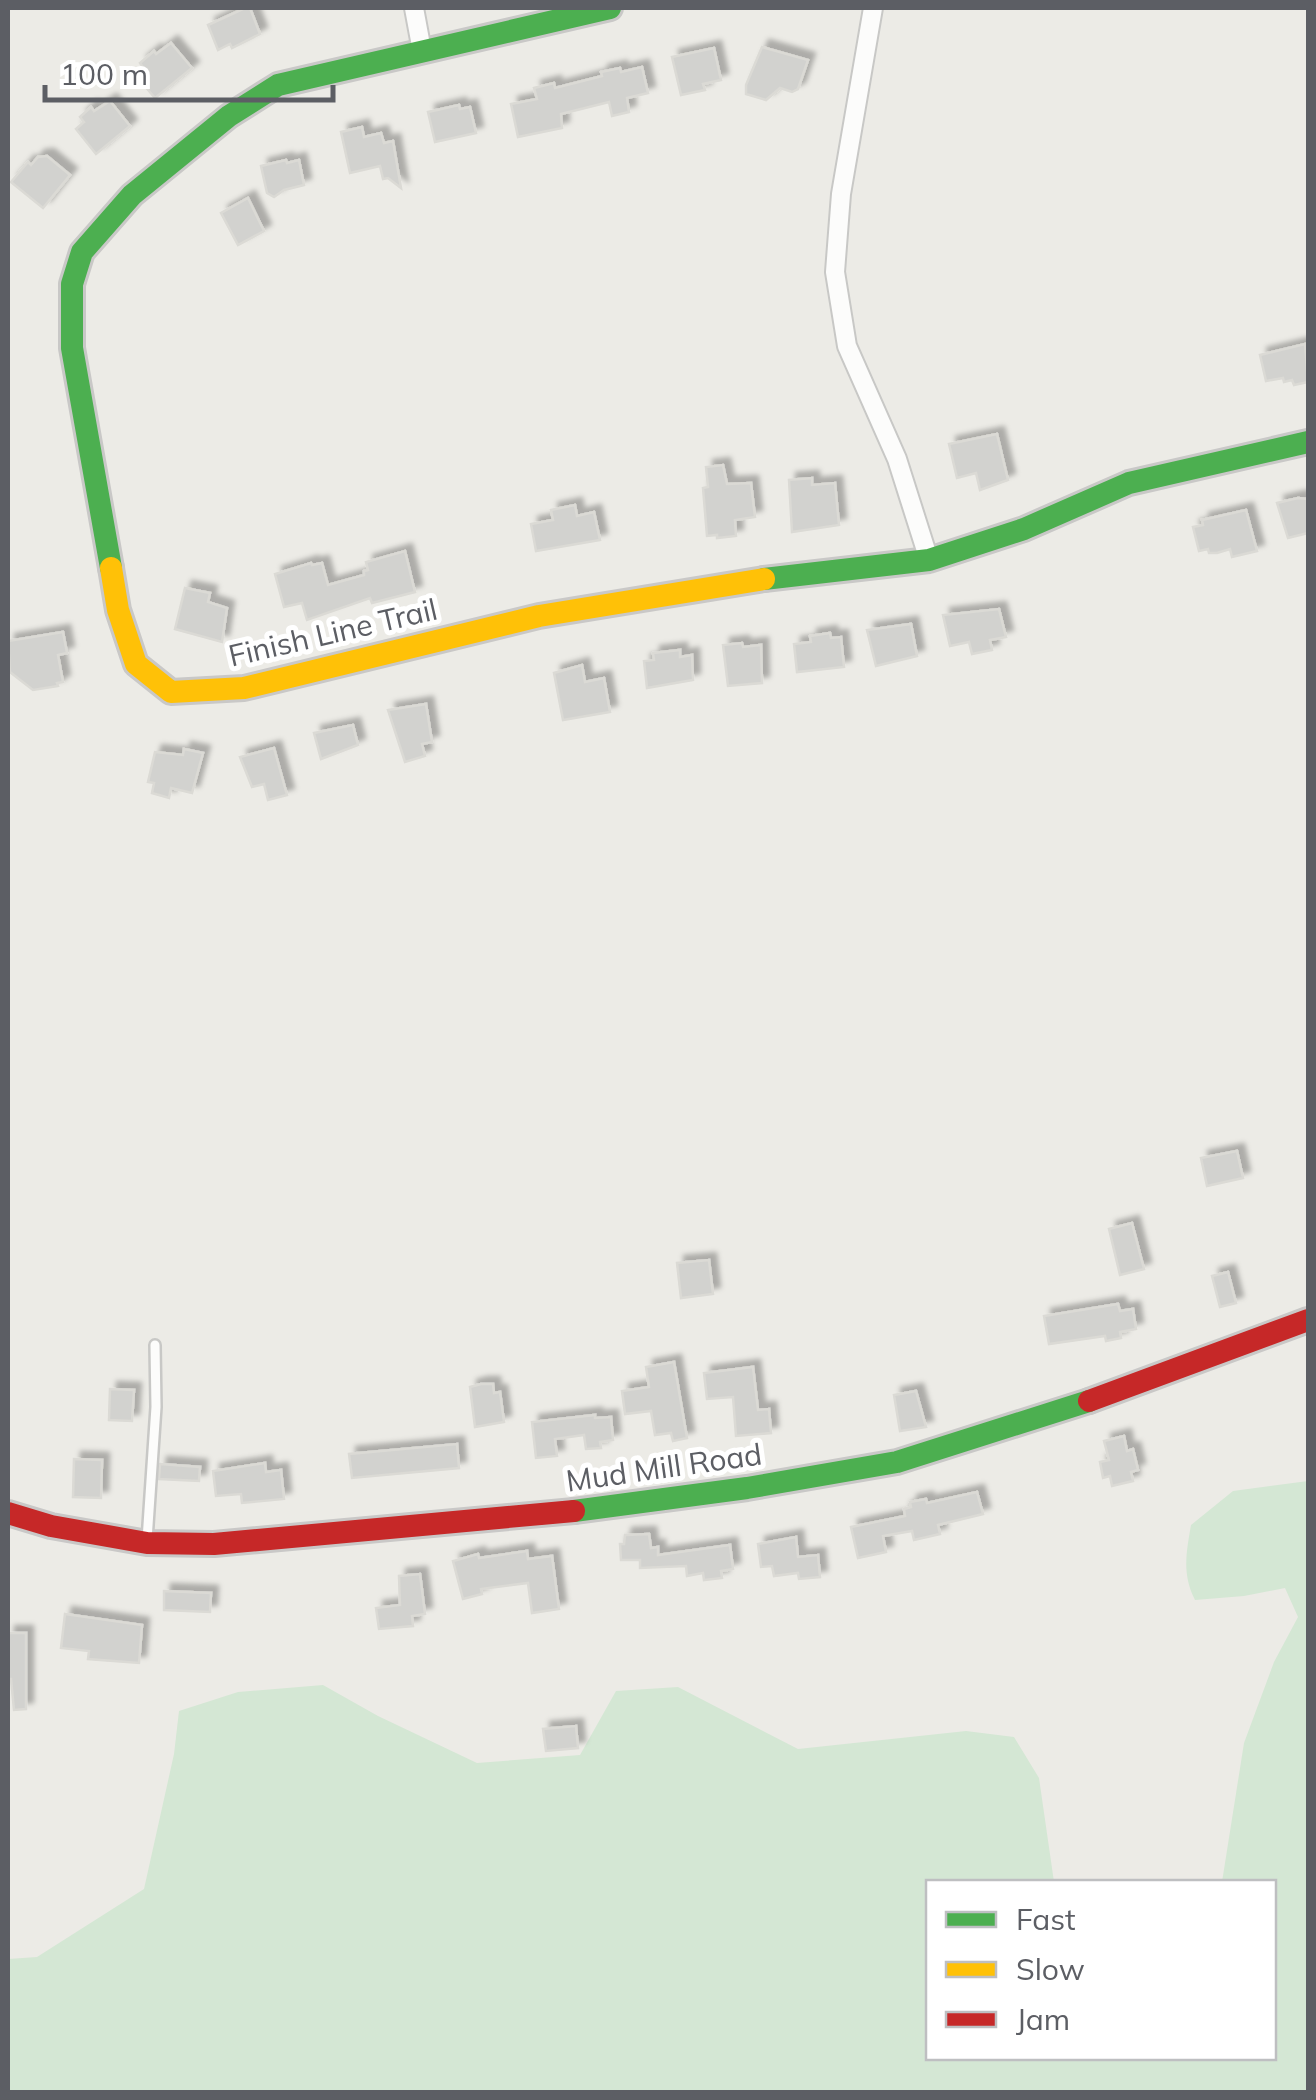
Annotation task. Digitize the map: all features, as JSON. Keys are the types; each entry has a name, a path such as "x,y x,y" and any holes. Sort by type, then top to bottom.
{"street":[{"path":"414,8 422,52"},
{"name":"Finish Line Trail","path":"610,8 278,85 228,116 132,195 82,252 72,284 72,348 118,610 136,664 171,692 244,688 540,616 734,583 928,560 1024,529 1129,482 1308,442"},
{"path":"873,8 841,194 836,272 846,346 897,459 928,560"},
{"name":"Mud Mill Road","path":"8,1513 51,1526 147,1543 233,1543 548,1515 747,1488 897,1462 1101,1398 1308,1320"}],"lane":[{"path":"147,1543 156,1407 154,1345"}],"green space":[{"path":"1308,1481 1308,2092 8,2092 8,1959 37,1957 144,1889 174,1754 179,1711 238,1692 323,1685 477,1763 580,1755 616,1691 678,1687 798,1749 966,1731 1014,1737 1039,1778 1054,1880 926,1880 926,2060 1276,2060 1276,1880 1222,1880 1244,1743 1274,1662 1298,1617 1285,1588 1195,1600 1187,1572 1191,1525 1233,1491"}],"building":[{"path":"250,8 260,34 232,48 230,44 218,50 208,25"},
{"path":"171,43 192,68 155,98 137,77 145,70 140,63"},
{"path":"762,47 808,60 798,89 792,92 780,88 766,100 746,94"},
{"path":"714,48 721,80 703,84 705,90 681,95 672,57"},
{"path":"642,67 648,93 627,98 629,112 612,116 609,102 561,114 562,128 518,137 511,104 537,99 534,88 554,83 555,88 602,76 601,72"},
{"path":"110,101 130,126 96,154 76,129 84,122 80,117 91,107 94,111"},
{"path":"459,105 460,109 470,107 476,133 435,142 428,112"},
{"path":"362,127 364,137 381,133 384,143 393,141 401,188 388,178 383,179 380,166 350,173 341,132"},
{"path":"47,156 70,175 43,208 11,182 28,162 31,165 38,157"},
{"path":"299,160 304,185 274,197 267,193 261,166"},
{"path":"248,198 264,231 238,245 221,213"},
{"path":"1305,344 1308,382 1294,385 1292,380 1284,382 1283,378 1266,381 1260,355"},
{"path":"997,434 1008,480 980,490 976,473 957,478 949,444"},
{"path":"723,465 727,484 751,483 755,517 735,520 736,536 717,538 707,536 703,488 708,487 706,467"},
{"path":"812,478 812,485 835,483 839,525 792,532 789,480"},
{"path":"1308,499 1308,533 1288,538 1277,503"},
{"path":"575,505 577,516 594,512 600,540 536,551 531,524 553,520 551,510"},
{"path":"1246,510 1257,551 1232,557 1230,549 1217,553 1199,551 1193,527 1203,525 1202,520"},
{"path":"405,551 415,592 372,603 370,598 307,620 302,603 284,607 275,574 322,563 328,585 364,575 368,570 366,562"},
{"path":"185,588 210,593 208,602 227,608 222,642 175,629"},
{"path":"999,609 1006,637 990,640 992,650 972,654 969,642 950,646 943,615"},
{"path":"911,624 917,656 876,666 867,630"},
{"path":"63,632 67,653 58,655 63,682 58,686 33,690 10,672 8,641"},
{"path":"830,633 831,638 841,637 844,667 797,672 794,644 811,642 810,636"},
{"path":"742,643 743,647 761,645 762,683 728,686 723,645"},
{"path":"680,650 680,657 692,655 693,680 647,688 644,661 654,660 653,653"},
{"path":"582,665 585,682 604,678 610,712 563,720 554,673"},
{"path":"426,704 432,742 422,744 425,756 405,762 388,710"},
{"path":"353,725 358,745 321,759 314,733"},
{"path":"274,748 287,795 268,800 264,784 252,787 240,757"},
{"path":"184,749 203,753 192,793 171,788 169,798 152,793 154,783 148,782 155,752 183,755"},
{"path":"1237,1151 1243,1178 1207,1186 1201,1158"},
{"path":"1132,1223 1144,1269 1120,1275 1109,1229"},
{"path":"709,1260 713,1294 681,1298 677,1263"},
{"path":"1228,1272 1236,1303 1220,1307 1212,1276"},
{"path":"1118,1304 1120,1311 1133,1309 1136,1329 1120,1332 1121,1338 1106,1341 1105,1336 1049,1344 1044,1316"},
{"path":"674,1362 687,1438 673,1441 671,1433 655,1435 651,1411 625,1414 622,1391 649,1387 646,1367"},
{"path":"753,1367 758,1410 769,1409 771,1433 736,1436 733,1397 707,1399 704,1373"},
{"path":"493,1384 494,1393 500,1392 504,1422 475,1427 470,1387"},
{"path":"110,1389 134,1390 132,1421 109,1420"},
{"path":"916,1391 926,1427 900,1431 894,1395"},
{"path":"595,1415 611,1417 613,1440 600,1442 601,1448 586,1449 584,1435 555,1439 557,1456 536,1458 532,1422"},
{"path":"1124,1436 1127,1451 1133,1449 1138,1470 1131,1472 1133,1481 1112,1486 1110,1476 1103,1478 1100,1462 1109,1460 1104,1441"},
{"path":"457,1444 459,1468 352,1478 349,1454"},
{"path":"74,1459 102,1460 101,1498 73,1497"},
{"path":"265,1463 266,1472 281,1470 284,1499 242,1503 241,1494 216,1496 213,1471"},
{"path":"160,1464 200,1467 199,1481 159,1479"},
{"path":"977,1492 983,1514 938,1525 940,1534 914,1540 912,1531 883,1536 886,1552 858,1558 851,1527 905,1516 904,1509 911,1507 910,1502 926,1499 927,1503"},
{"path":"649,1534 651,1548 658,1547 658,1555 730,1545 733,1569 721,1571 722,1578 704,1580 703,1573 687,1576 686,1566 640,1568 640,1560 621,1560 620,1544 624,1544 625,1535"},
{"path":"796,1537 798,1557 818,1555 820,1577 799,1579 798,1573 774,1576 772,1566 761,1567 758,1544"},
{"path":"527,1551 528,1559 552,1556 559,1609 532,1613 528,1583 481,1589 482,1594 463,1599 453,1561 478,1554 479,1558"},
{"path":"420,1574 425,1614 412,1616 413,1626 379,1629 376,1608 400,1605 399,1576"},
{"path":"164,1591 211,1593 210,1612 164,1610"},
{"path":"65,1614 142,1625 139,1663 88,1659 89,1651 61,1648"},
{"path":"8,1633 26,1633 26,1709 14,1710 8,1679"},
{"path":"576,1726 578,1748 546,1751 543,1729"}],"traffic: fast":[{"path":"111,568 72,348 72,284 82,252 132,195 229,116 278,85 610,8"},
{"path":"764,579 929,560 1024,529 1129,483 1308,442"},
{"path":"574,1511 747,1488 897,1462 1089,1401"}],"traffic: slow":[{"path":"111,568 118,610 136,664 171,692 244,688 539,616 764,579"}],"traffic: jam":[{"path":"1089,1401 1308,1320"},
{"path":"8,1513 51,1526 147,1543 214,1544 574,1511"}]}
